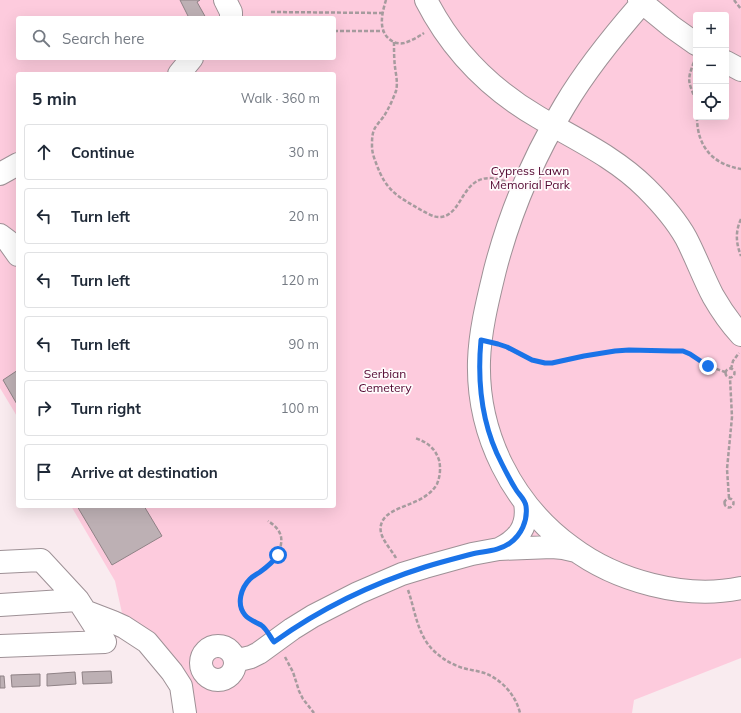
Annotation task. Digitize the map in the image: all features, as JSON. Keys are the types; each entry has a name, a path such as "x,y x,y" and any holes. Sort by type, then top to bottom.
{"lane":[{"path":"225,0 231,12 231,16"},
{"path":"426,0 450,39 463,55 486,78 520,106 601,152 631,174 660,203 685,237 713,295 723,312 741,335"},
{"path":"693,42 640,1 573,93 542,146 513,211 498,260 488,301 481,340 479,360 480,381 486,424 497,455 512,484 525,503 554,534 576,551 595,562 616,573 633,579 693,591 714,591 741,588"},
{"path":"181,72 190,60"},
{"path":"729,64 741,70"},
{"path":"0,174 16,165"},
{"path":"0,235 8,241 16,252"},
{"path":"498,549 509,544 519,535 526,516 525,503"},
{"path":"235,661 251,658 313,616 358,593 380,583 426,567 472,554 498,549 552,547 576,551"},
{"path":"0,562 41,560 82,606 105,642 0,646"},
{"path":"0,605 82,606 124,627 147,642 172,672 181,686 185,713"}],"path":[{"path":"386,0 382,22 383,31 387,38 394,42 402,43 410,41 440,24"},
{"path":"734,0 741,9"},
{"path":"271,12 383,13"},
{"path":"336,31 383,31"},
{"path":"394,42 397,88 385,115 374,130 372,148 379,172 393,192 403,200 431,215 441,217 450,213 469,188 483,179 497,179 523,188"},
{"path":"693,66 689,84 693,94"},
{"path":"697,120 698,135 708,153 718,161 741,169"},
{"path":"741,219 736,238 741,256"},
{"path":"481,340 507,347 532,360 545,363 615,351 683,351 708,366 725,372 726,376 730,378"},
{"path":"725,372 731,368 733,361 741,351"},
{"path":"729,498 727,469 732,417 730,378 733,376 734,372 731,368"},
{"path":"268,521 276,527 279,532 282,541 280,550 278,555 271,563 247,582 241,594 240,607 242,612 247,617 262,626 274,642 288,663 303,699 314,713"}],"green space":[{"name":"Cypress Lawn Memorial Park","path":"0,0 741,0 741,658 634,700 632,713 195,713 196,708 189,692 146,633 122,613 115,581 72,508 336,508 336,72 16,72 16,415 0,388"}],"building":[{"path":"180,0 200,0 197,2 205,16 188,16"},
{"path":"16,371 16,403 3,380"},
{"path":"78,508 145,508 162,536 112,565"},
{"path":"111,671 112,683 83,684 82,672"},
{"path":"75,672 76,684 47,686 47,674"},
{"path":"40,674 40,686 12,687 11,675"},
{"path":"0,676 4,676 5,688 0,688"}],"route":[{"path":"278,555 271,563 247,582 241,594 240,600 242,612 252,621 262,626 274,642 313,616 380,583 402,574 447,560 498,549 509,544 519,535 526,516 525,503 515,489 497,455 485,418 480,381 479,360 481,340 507,347 532,360 545,363 552,363 605,352 629,350 683,351 696,357 708,366"}],"park label":[{"name":"Serbian Cemetery","path":"385,381"}]}
